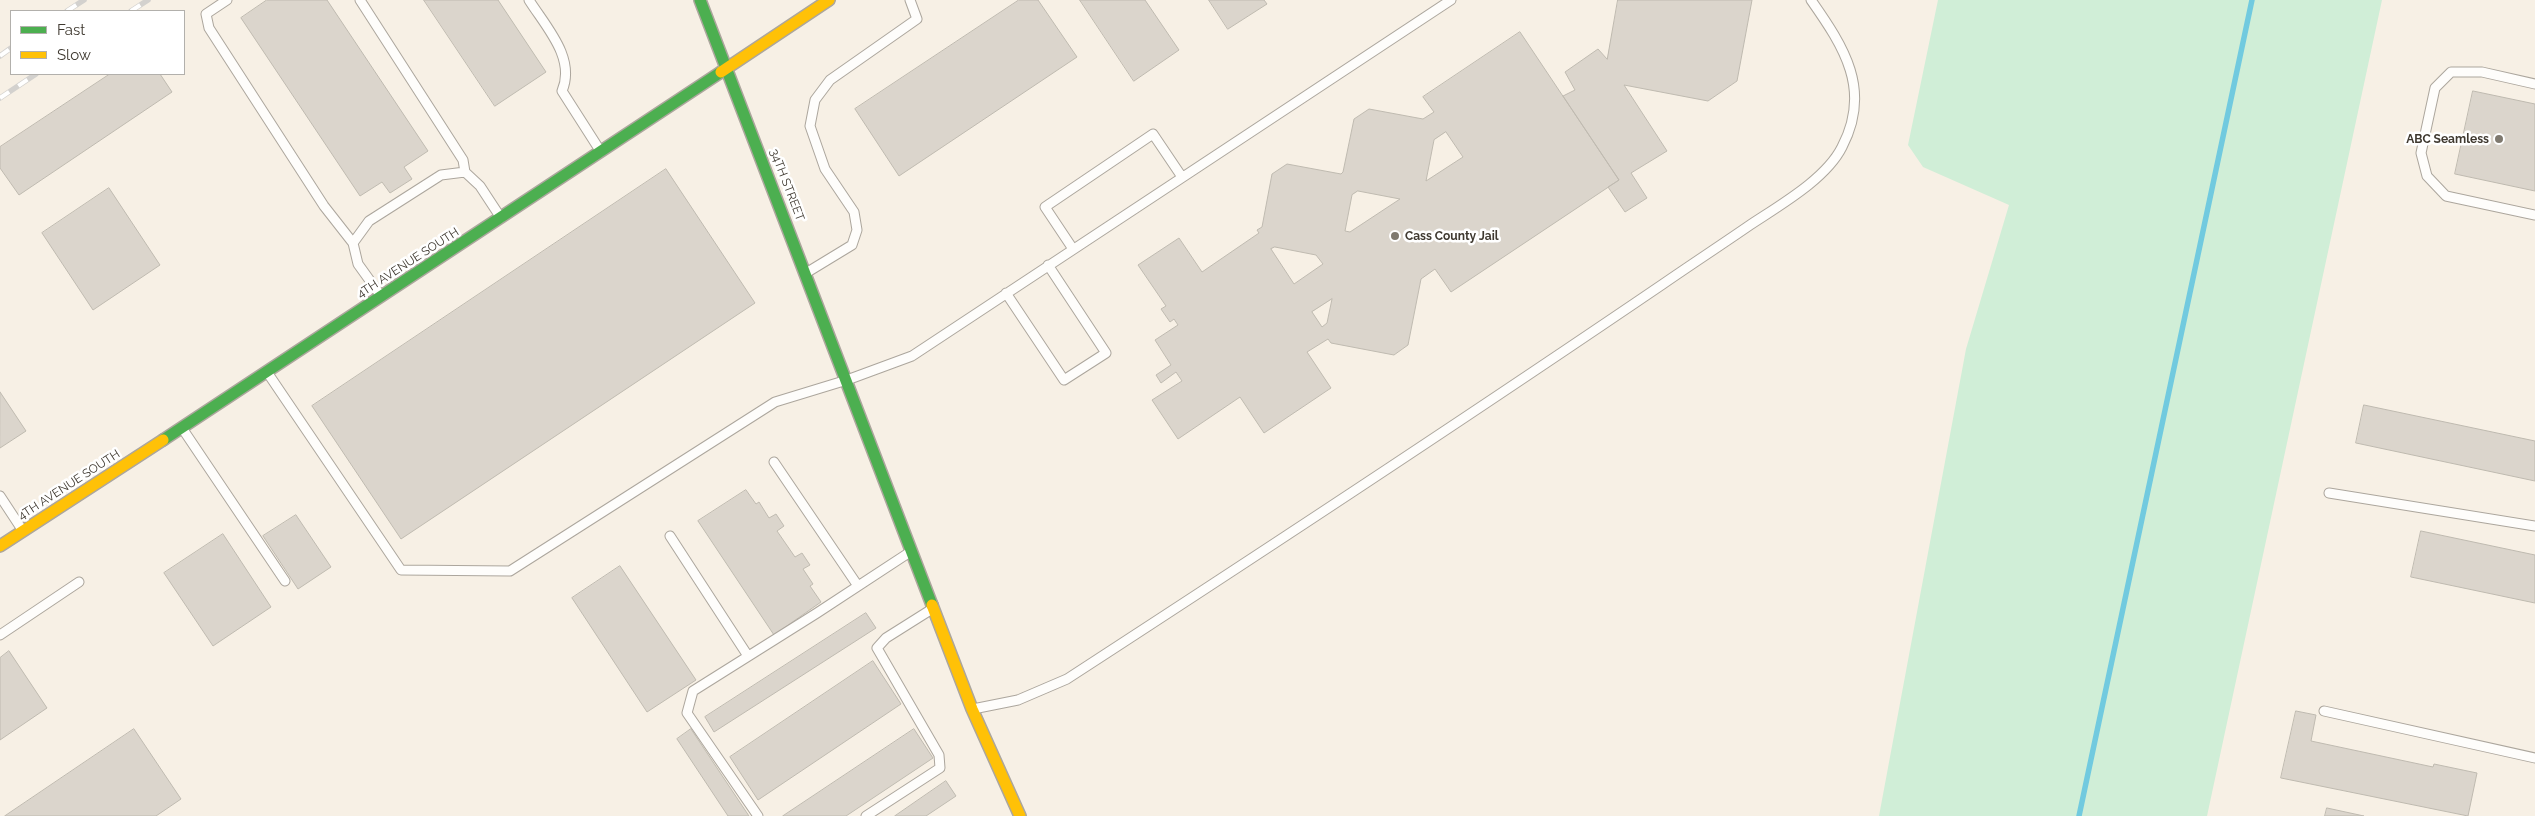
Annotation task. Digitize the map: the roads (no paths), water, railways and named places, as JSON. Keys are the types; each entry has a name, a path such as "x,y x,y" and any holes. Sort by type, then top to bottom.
{"street":[{"name":"34TH STREET","path":"700,0 972,709 1020,816"},
{"name":"4TH AVENUE SOUTH","path":"0,546 501,218 829,0"}],"lane":[{"path":"227,0 206,14 209,28 324,206 353,243 358,264 381,297"},
{"path":"360,0 463,160 465,172 480,186 501,218"},
{"path":"529,0 564,55 566,73 562,91 601,152"},
{"path":"806,273 852,246 857,230 854,212 825,169 810,126 815,100 830,80 917,19 910,0"},
{"path":"267,372 401,570 437,572 510,571 774,402 847,380 912,356 1450,0"},
{"path":"972,709 1018,700 1067,679 1601,326 1791,197 1827,168 1842,147 1852,121 1857,95 1853,74 1831,28 1811,0"},
{"path":"2535,84 2482,72 2450,72 2435,88 2421,153 2427,176 2446,196 2535,215"},
{"path":"1073,249 1045,207 1153,134 1182,177"},
{"path":"353,243 369,221 433,180 442,175 465,172"},
{"path":"1006,293 1064,380 1106,353 1048,265"},
{"path":"181,428 285,581"},
{"path":"774,462 858,586"},
{"path":"2329,493 2535,526"},
{"path":"0,496 24,531"},
{"path":"670,536 748,656"},
{"path":"758,816 687,713 693,691 912,550"},
{"path":"0,635 79,582"},
{"path":"866,816 940,768 939,755 877,648 886,638 934,607"},
{"path":"2324,711 2535,758"}],"waterway":[{"path":"2079,816 2252,0"}],"railway":[{"path":"69,10 84,0"},
{"path":"133,10 148,0"},
{"path":"0,56 10,49"},
{"path":"0,98 34,75"}],"place":[{"name":"ABC Seamless","path":"2499,139"},
{"name":"Cass County Jail","path":"1395,236"}]}
